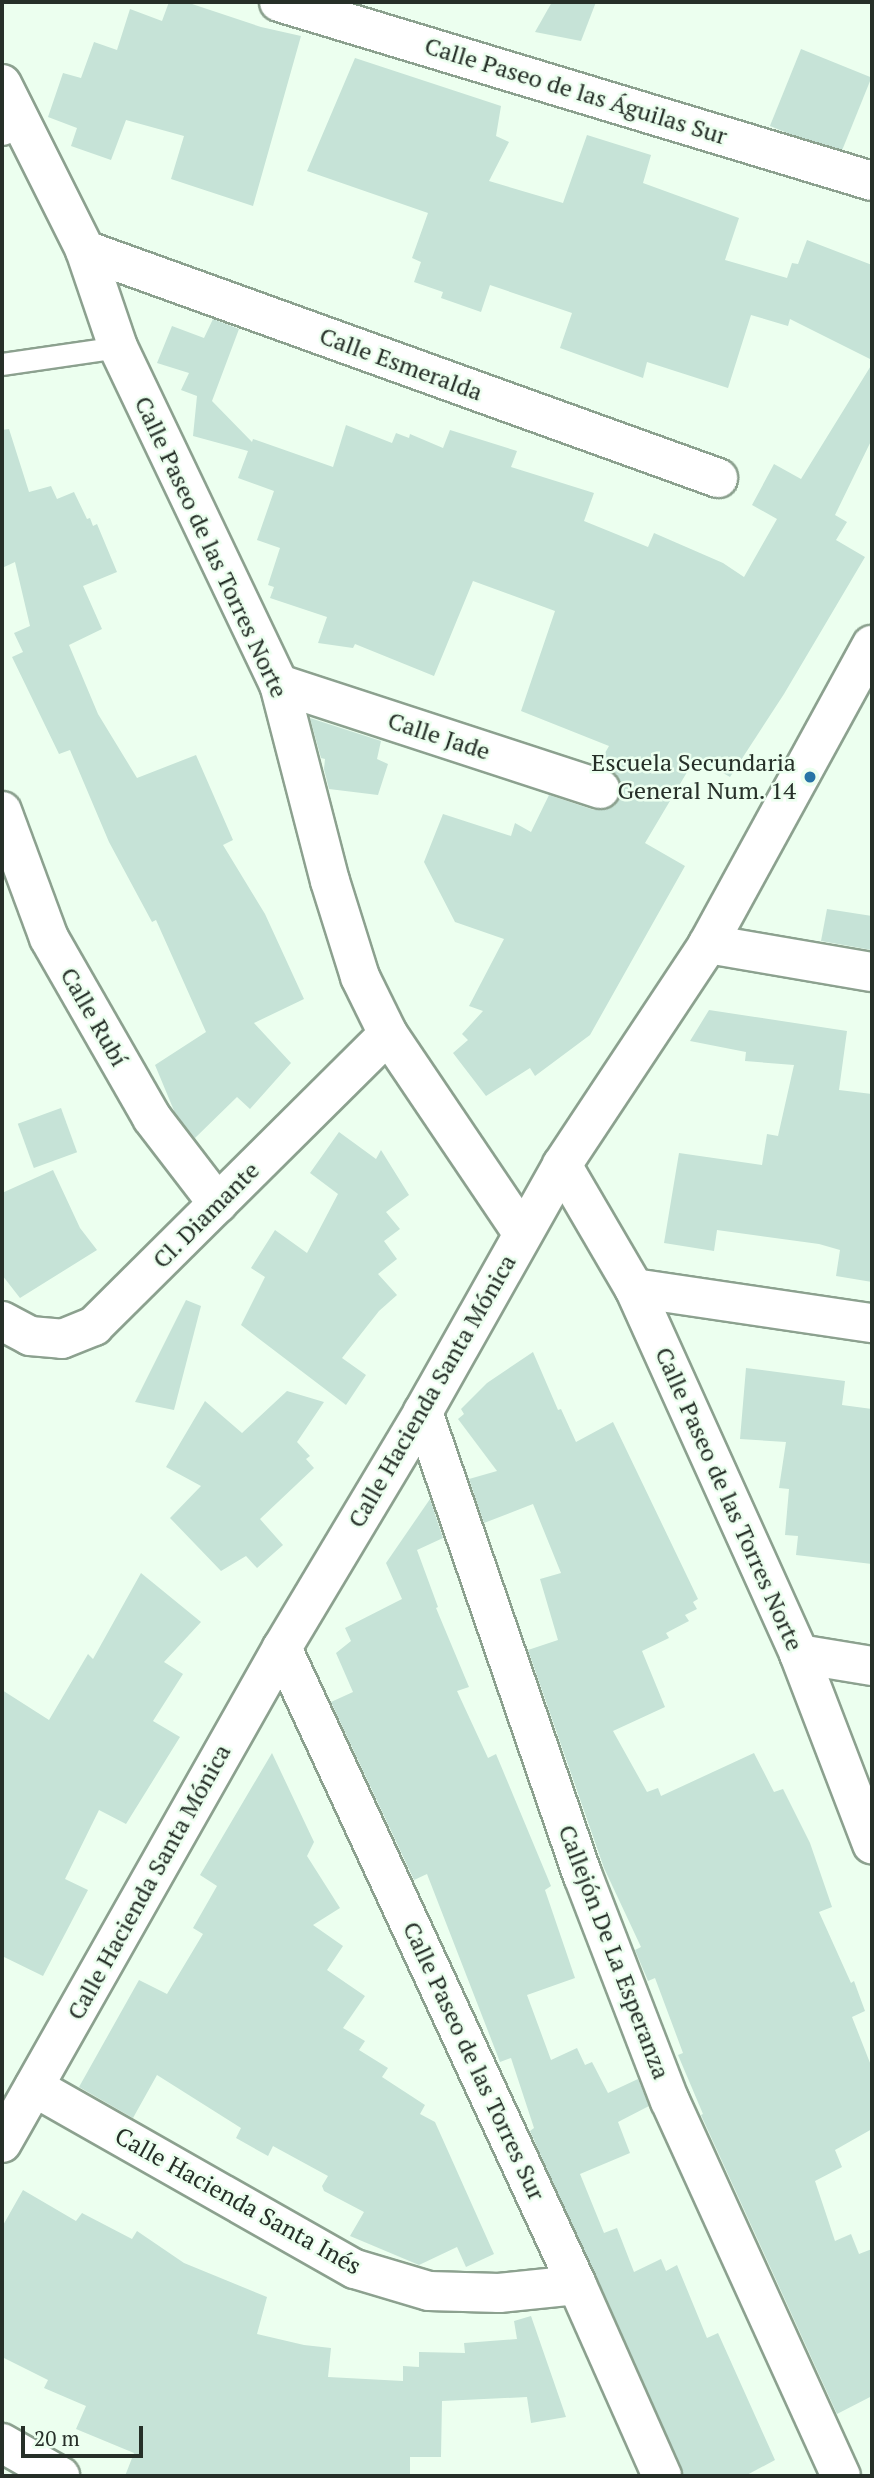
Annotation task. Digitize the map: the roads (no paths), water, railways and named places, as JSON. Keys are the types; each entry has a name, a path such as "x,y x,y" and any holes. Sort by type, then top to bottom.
{"street":[{"name":"Calle Paseo de las Águilas Sur","path":"279,2 872,181"},
{"name":"Calle Paseo de las Torres Norte","path":"6,105 85,250 118,347 279,684 360,977 388,1034 522,1233"},
{"name":"Calle Esmeralda","path":"85,250 718,478"},
{"name":"Calle Hacienda Santa Mónica","path":"2,2143 282,1648 422,1412 562,1164 708,944 872,645"},
{"name":"Calle Jade","path":"279,684 600,789"},
{"name":"Calle Rubí","path":"2,811 48,938 152,1118 218,1204"},
{"path":"708,944 872,972"},
{"name":"Cl. Diamante","path":"2,1321 30,1336 61,1339 94,1326 388,1034"},
{"name":"Calle Paseo de las Torres Norte","path":"562,1164 634,1288 799,1654 872,1844"},
{"path":"634,1288 872,1323"},
{"name":"Callejón De La Esperanza","path":"422,1412 583,1876 670,2101 841,2476"},
{"name":"Calle Paseo de las Torres Sur","path":"282,1648 577,2285 662,2476"},
{"path":"799,1654 872,1666"},
{"name":"Calle Hacienda Santa Inés","path":"34,2087 355,2269 429,2291 499,2293 577,2285"},
{"path":"2,2443 60,2476"}],"lane":[{"path":"2,364 118,347"}],"place":[{"name":"Escuela Secundaria General Num. 14","path":"810,777"}]}
